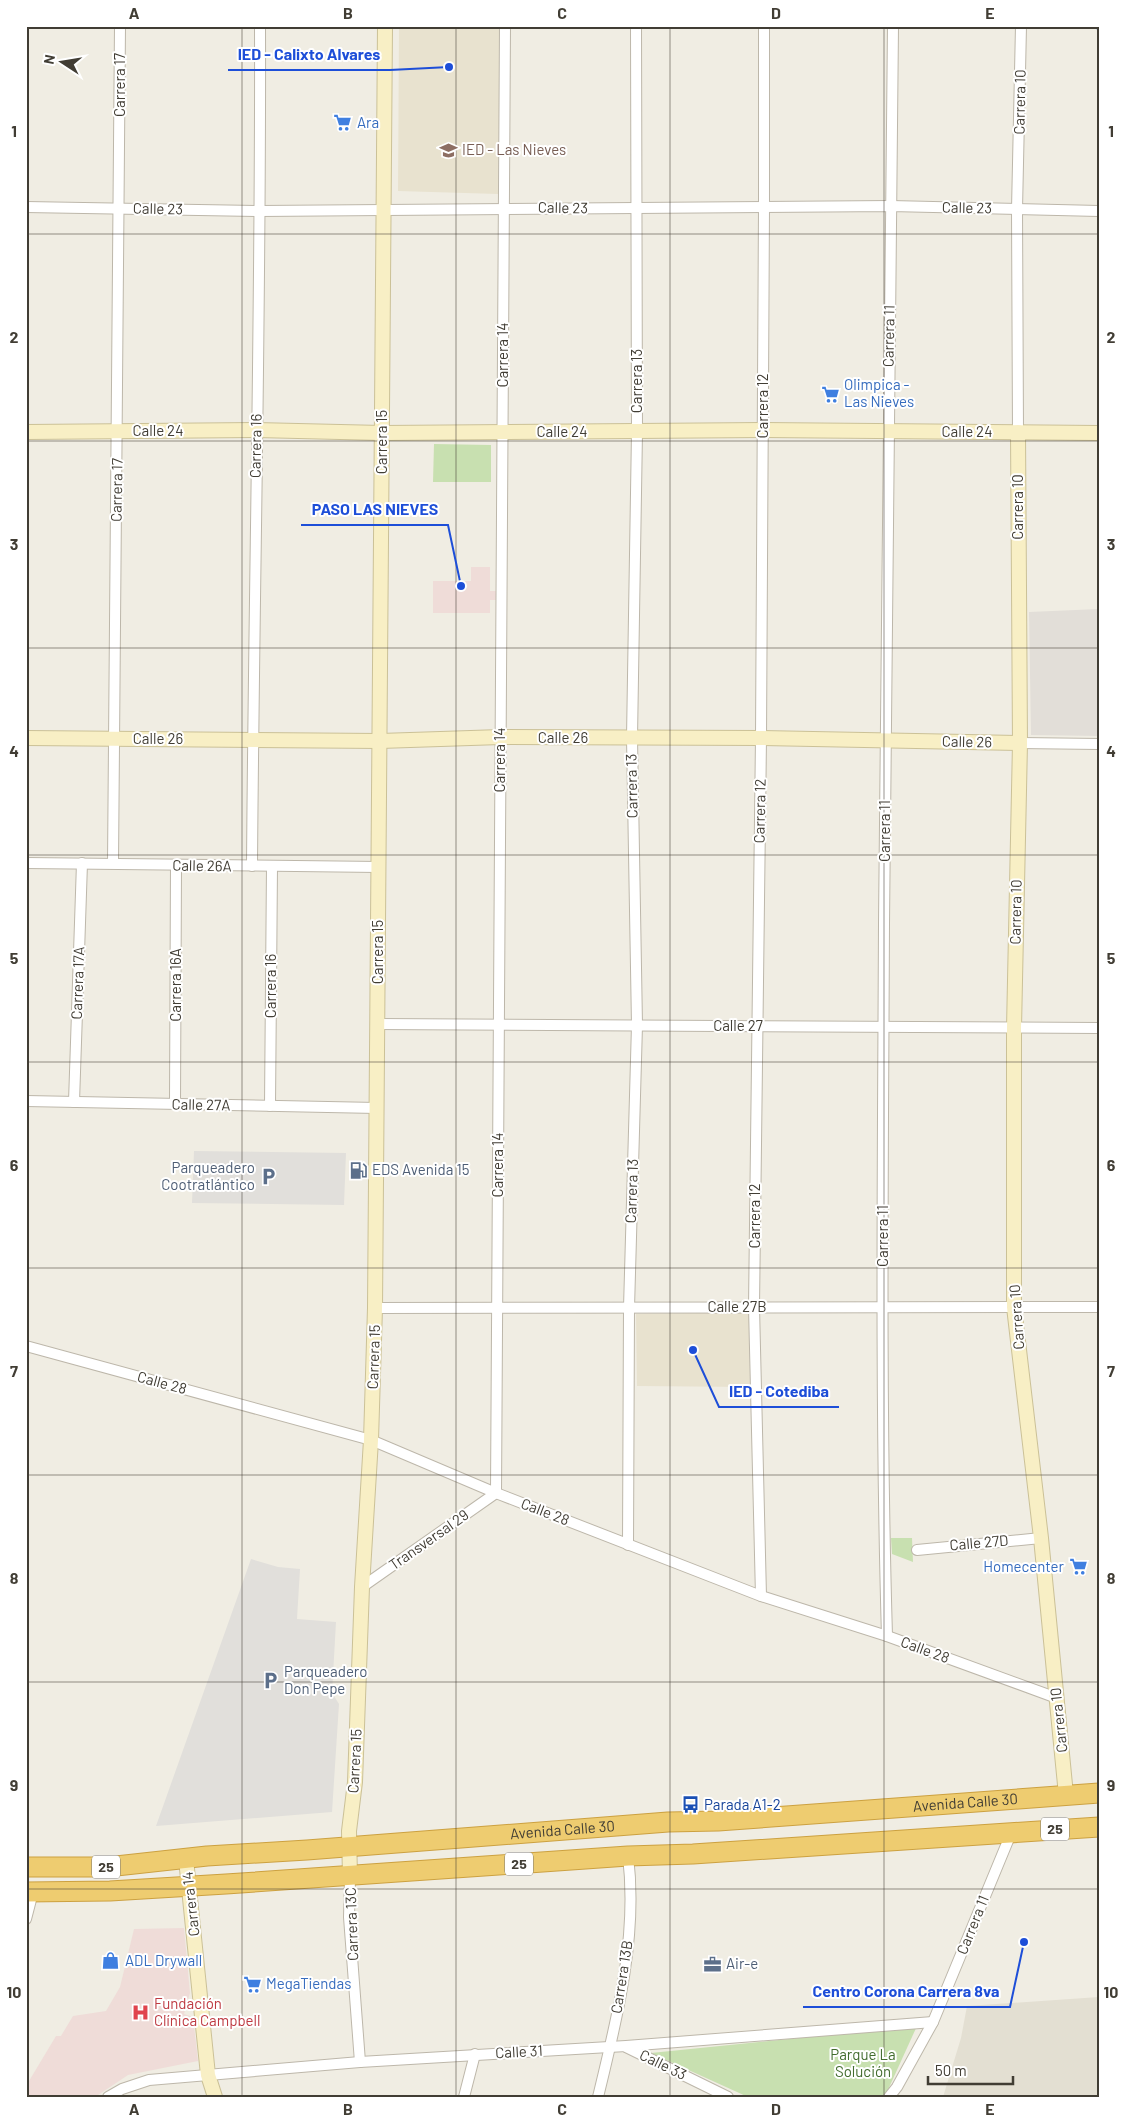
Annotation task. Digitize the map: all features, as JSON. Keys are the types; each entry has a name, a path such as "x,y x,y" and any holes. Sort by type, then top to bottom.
{"highway":[{"name":"Avenida Calle 30","path":"26,1867 107,1867 186,1859 668,1822 718,1821 1099,1793"},
{"name":"Avenida Calle 30","path":"30,1892 110,1891 350,1877 628,1856 693,1854 1099,1826"}],"street":[{"name":"Carrera 17","path":"113,863 120,26"},
{"name":"Carrera 16","path":"252,866 260,211 260,26"},
{"name":"Carrera 15","path":"350,1877 349,1830 355,1782 362,1587 371,1440 375,1308 385,26"},
{"name":"Carrera 14","path":"496,1494 504,26"},
{"name":"Carrera 13","path":"628,1545 629,1308 637,1025 632,738 637,432 636,26"},
{"name":"Carrera 12","path":"761,1596 754,1308 761,738 764,26"},
{"name":"Carrera 11","path":"887,1636 883,1307 884,1027 887,432 893,26"},
{"name":"Carrera 10","path":"1021,26 1017,209 1020,743 1014,1028 1014,1307 1041,1538 1066,1795"},
{"name":"Calle 23","path":"26,207 384,211 503,208 636,209 891,206 1099,211"},
{"name":"Calle 24","path":"26,432 256,430 382,433 763,430 1099,432"},
{"name":"Calle 26","path":"26,738 253,740 380,740 500,737 761,738 1099,744"},
{"name":"Calle 26A","path":"26,863 378,867"},
{"name":"Carrera 17A","path":"74,1102 82,863"},
{"name":"Carrera 16A","path":"175,1104 176,866"},
{"name":"Carrera 16","path":"270,1106 272,866"},
{"name":"Calle 27","path":"377,1024 1099,1028"},
{"name":"Calle 27A","path":"26,1101 377,1108"},
{"name":"Calle 27B","path":"375,1308 1099,1307"},
{"name":"Calle 28","path":"26,1346 371,1440 496,1494 761,1596 887,1636 1057,1698"},
{"name":"Transversal 29","path":"362,1587 496,1494"},
{"name":"Calle 27D","path":"917,1550 1041,1538"},
{"name":"Carrera 11","path":"889,2097 897,2087 933,2022 1012,1831"},
{"name":"Carrera 13B","path":"598,2097 624,1975 632,1904 628,1856"},
{"name":"Carrera 14","path":"186,1859 208,2075 215,2097"},
{"name":"Carrera 13C","path":"350,1877 349,1917 360,2062"},
{"path":"26,1918 30,1892"},
{"name":"Calle 31","path":"108,2097 122,2089 150,2080 360,2062 626,2046 933,2022"},
{"name":"Calle 33","path":"626,2046 728,2097"},
{"path":"464,2097 476,2054"}],"shaded area":[{"path":"399,26 500,26 498,194 398,191"},
{"path":"471,567 490,567 490,591 499,591 499,600 490,600 490,613 433,613 433,581 471,581"},
{"path":"1099,609 1099,736 1031,735 1029,612"},
{"name":"Parqueadero Cootratlántico","path":"194,1151 346,1153 344,1205 192,1203"},
{"path":"749,1312 750,1387 637,1386 636,1314"},
{"name":"Parqueadero Don Pepe","path":"251,1559 278,1567 300,1569 297,1619 336,1622 332,1693 339,1704 332,1812 156,1826"},
{"name":"Fundación Clínica Campbell","path":"184,1928 190,1993 184,2014 193,2017 198,2061 128,2075 95,2097 26,2097 26,2086 56,2036 61,2036 73,2016 106,2011 120,1987 134,1929"},
{"path":"1099,1997 1099,2097 943,2097 961,2038 967,2006"}],"green space":[{"path":"434,444 491,445 491,482 433,482"},
{"path":"891,1538 912,1538 913,1562 892,1554"},
{"name":"Parque La Solución","path":"917,2026 887,2092 882,2097 748,2097 651,2053"}],"waterway":[{"path":"1095,26 1099,30"}],"place":[{"name":"IED - Calixto Alvares","path":"449,67"},
{"name":"Ara","path":"343,123"},
{"name":"IED - Las Nieves","path":"448,150"},
{"name":"Olimpica - Las Nieves","path":"830,394"},
{"name":"PASO LAS NIEVES","path":"461,586"},
{"name":"EDS Avenida 15","path":"358,1170"},
{"name":"Parqueadero Cootratlántico","path":"269,1177"},
{"name":"IED - Cotediba","path":"693,1350"},
{"name":"Homecenter","path":"1078,1567"},
{"name":"Parqueadero Don Pepe","path":"270,1681"},
{"name":"Parada A1-2","path":"690,1805"},
{"name":"Centro Corona Carrera 8va","path":"1024,1942"},
{"name":"ADL Drywall","path":"111,1961"},
{"name":"Air-e","path":"712,1964"},
{"name":"MegaTiendas","path":"252,1984"},
{"name":"Fundación Clínica Campbell","path":"140,2013"}]}
